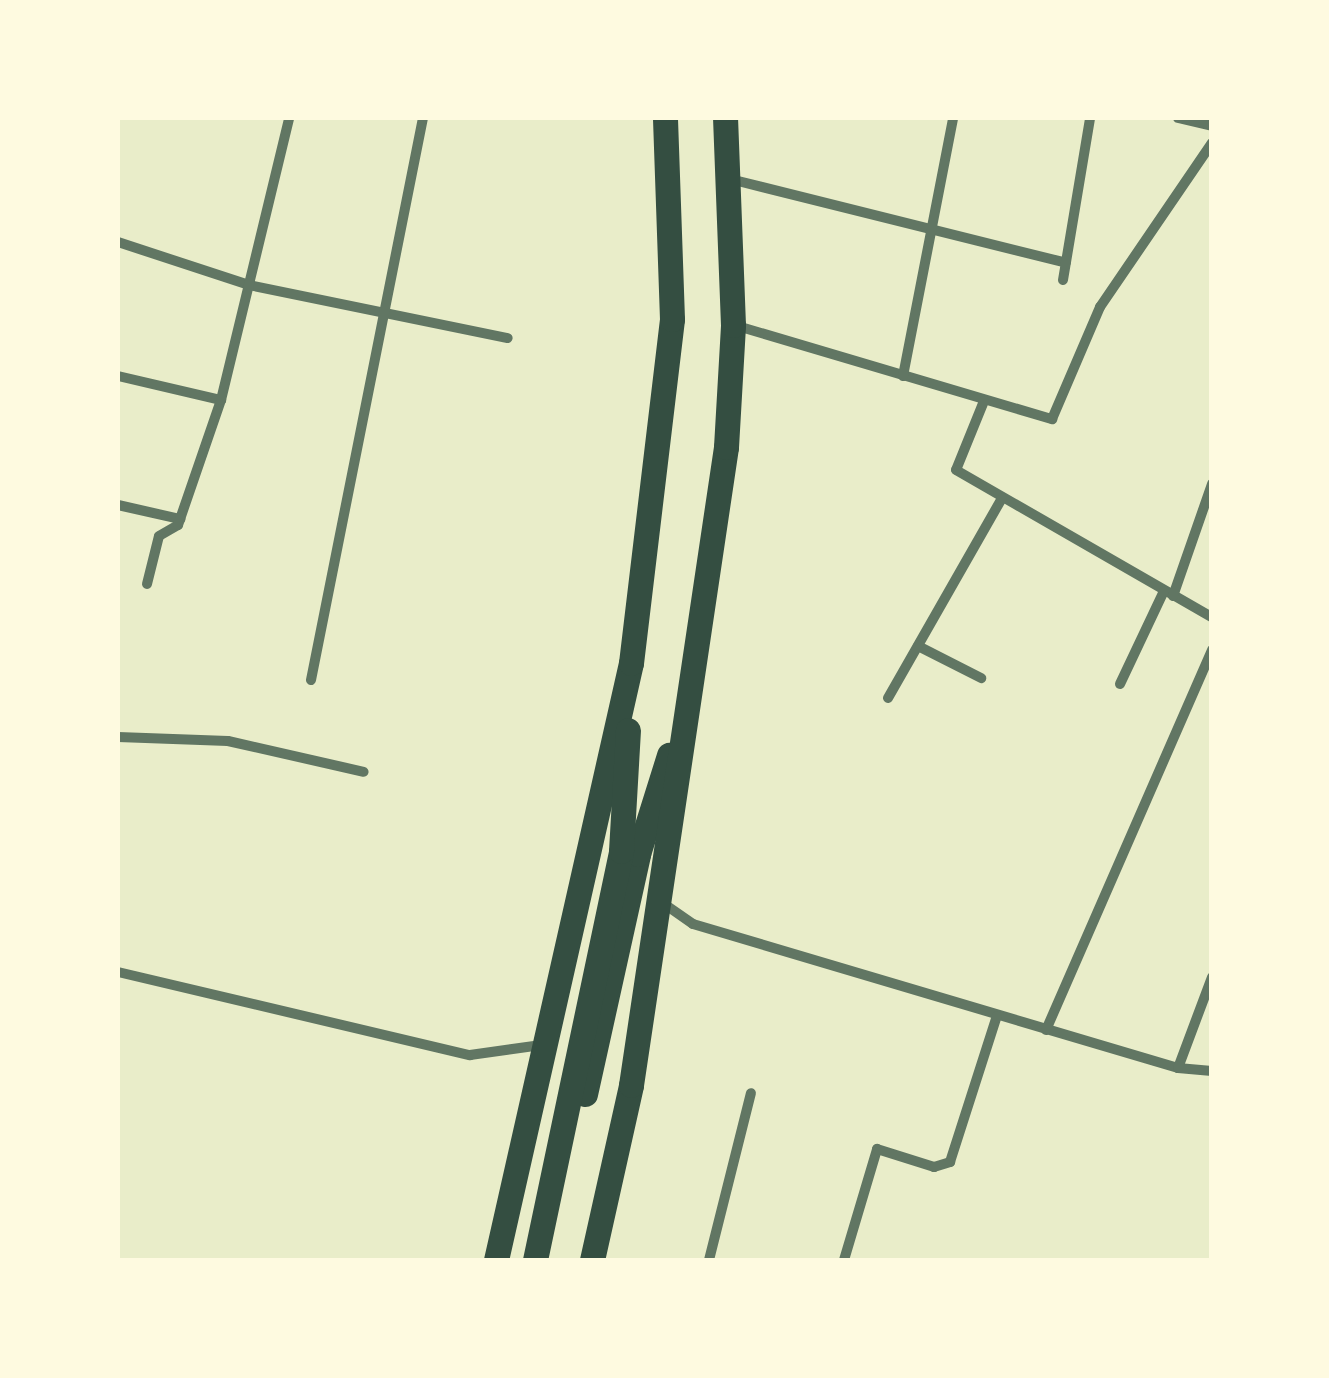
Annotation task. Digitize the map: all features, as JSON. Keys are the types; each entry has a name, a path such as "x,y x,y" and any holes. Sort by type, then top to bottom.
{"highway":[{"path":"535,1260 621,851 631,663 672,319 665,118"},
{"path":"592,1260 631,1084 726,446 733,324 730,178 724,118"},
{"path":"496,1260 631,663"},
{"path":"548,1260 638,854 694,674"}],"street":[{"path":"147,584 159,536 180,519 220,400 289,118"},
{"path":"311,680 423,118"},
{"path":"903,376 953,118"},
{"path":"1063,280 1090,118"},
{"path":"1178,118 1212,126"},
{"path":"733,324 1052,419 1100,307 1212,144"},
{"path":"730,178 1066,262"},
{"path":"118,242 250,284 508,338"},
{"path":"118,376 220,400"},
{"path":"984,401 956,470 1212,617"},
{"path":"1120,684 1169,594 1212,484"},
{"path":"888,698 1002,498"},
{"path":"118,505 180,519"},
{"path":"918,646 981,678"},
{"path":"1046,1030 1212,650"},
{"path":"118,736 228,742 364,772"},
{"path":"660,900 693,924 1178,1068 1212,1071"},
{"path":"118,972 470,1055 542,1045"},
{"path":"1178,1068 1212,977"},
{"path":"844,1260 878,1149 934,1167 950,1162 997,1016"},
{"path":"708,1260 750,1093"}]}
